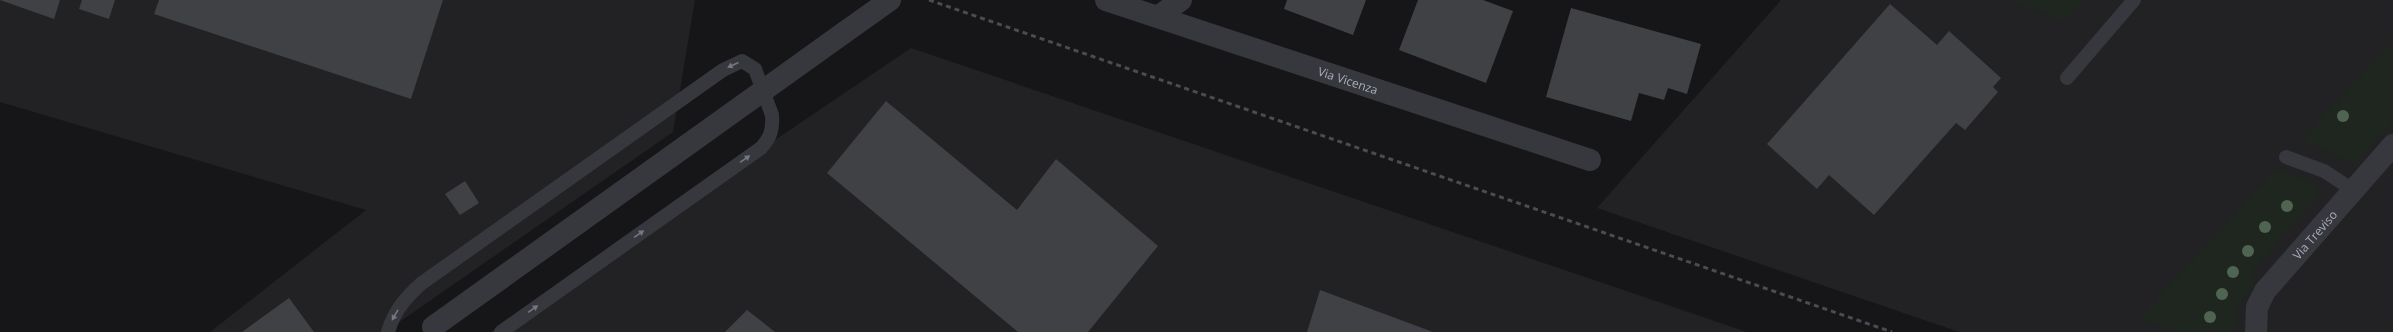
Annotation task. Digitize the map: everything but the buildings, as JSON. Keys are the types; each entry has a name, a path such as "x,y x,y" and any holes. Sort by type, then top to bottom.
{"street":[{"path":"429,330 890,0"},
{"name":"Via Vicenza","path":"1106,0 1159,16 1590,160"},
{"path":"1159,16 1181,0"},
{"name":"Via Treviso","path":"2256,332 2257,307 2265,291 2393,145"}],"lane":[{"path":"2067,78 2134,0"},
{"path":"388,332 392,320 404,299 422,283 723,70 742,61 755,68 772,115 769,139 761,148 501,332"},
{"path":"2286,157 2324,171 2353,190"}],"shaded area":[{"path":"0,0 695,0 673,132 385,332 210,332 366,210 0,102"},
{"path":"1781,0 2393,0 2393,332 1959,332 1597,208"},
{"path":"2010,0 2084,0 2066,22"},
{"path":"2393,40 2393,122 2355,164 2302,140"},
{"path":"911,48 1747,332 491,332"},
{"path":"2276,168 2318,186 2319,196 2249,274 2257,281 2238,305 2237,327 2232,332 2173,332 2140,318"}],"railway":[{"path":"929,0 1892,332"}]}
